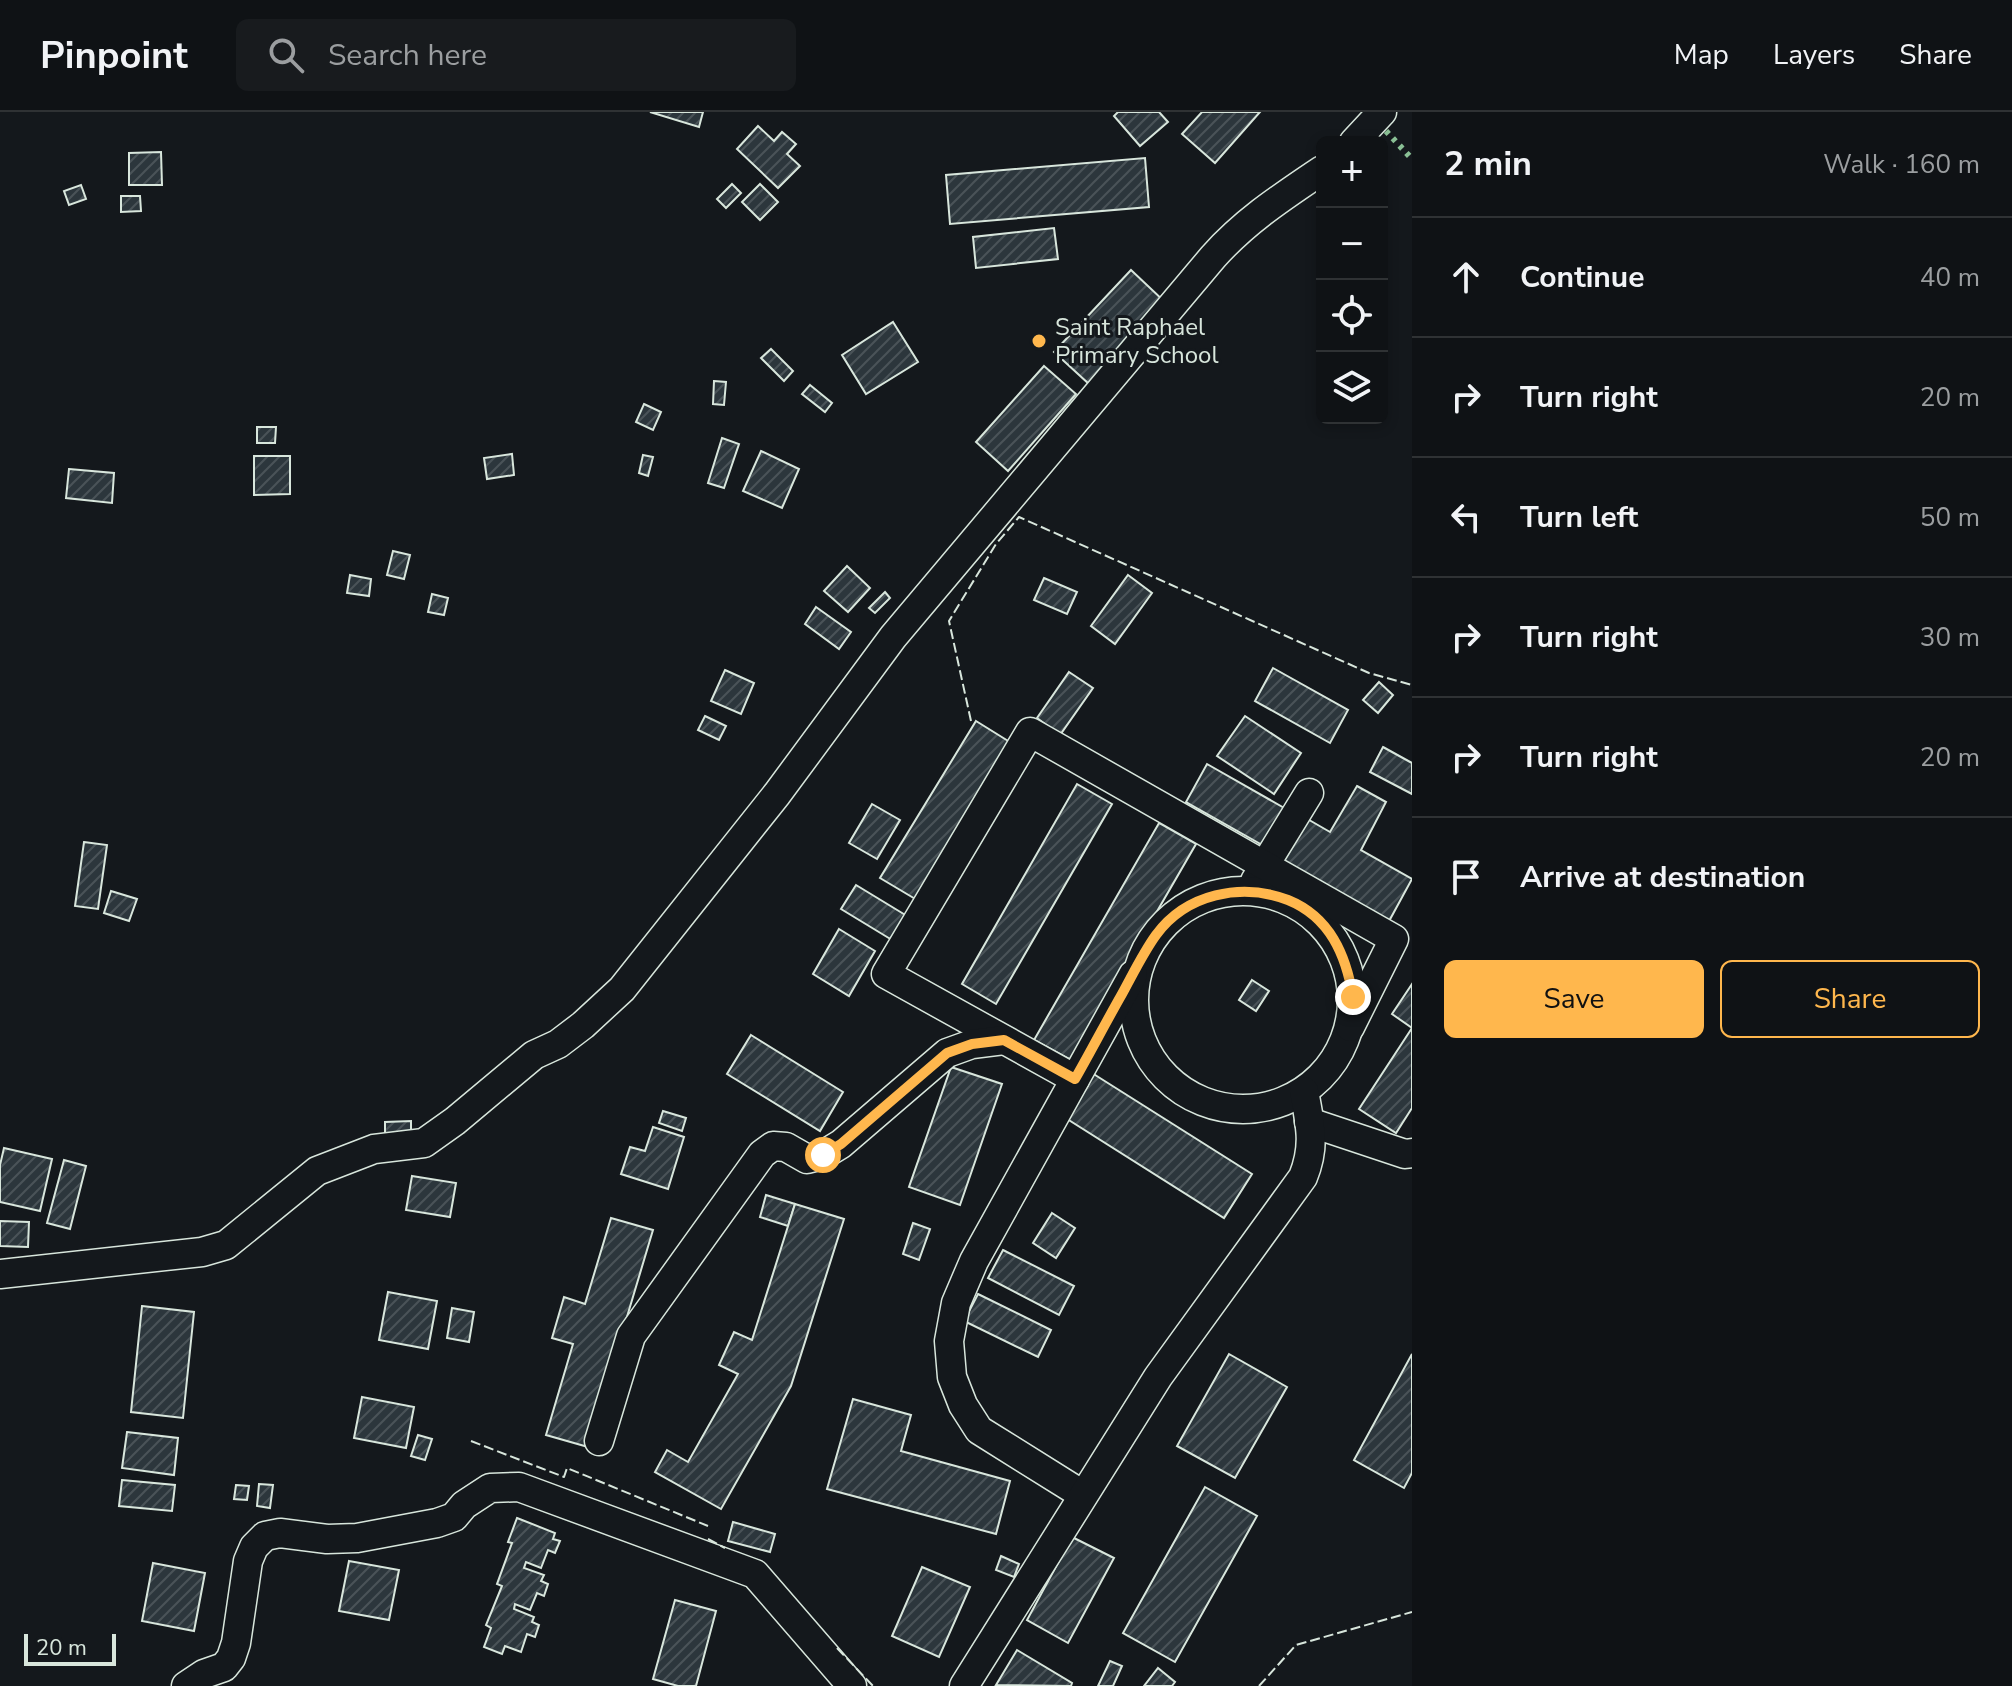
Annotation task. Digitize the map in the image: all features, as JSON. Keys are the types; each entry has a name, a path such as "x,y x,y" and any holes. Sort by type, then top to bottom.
{"street":[{"path":"1360,136 1382,112"},
{"path":"0,1274 202,1252 226,1245 317,1171 374,1149 424,1143 534,1055 558,1044 583,1025 622,989 777,794 893,637 1234,233 1316,174"},
{"path":"1075,1079 886,974 1030,732 1394,939 1338,1054 1320,1078 1304,1091 1268,1107 1238,1110 1209,1105 1182,1092 1159,1072 1144,1047 1135,1019 1134,989 1141,960"},
{"path":"1249,892 1309,793"},
{"path":"1083,1495 979,1430 963,1405 952,1377 949,1341 956,1303 974,1261 1141,960 1156,934 1178,913 1204,898 1233,891 1263,892 1291,901 1316,918 1335,940 1348,967 1353,997 1350,1027"},
{"path":"599,1441 631,1336 762,1154 773,1146 786,1147 807,1159 823,1155 841,1144 947,1053 972,1044 1004,1040"},
{"path":"964,1686 1158,1377 1303,1177 1312,1155 1304,1091"},
{"path":"1309,1122 1405,1154 1412,1153"},
{"path":"186,1686 204,1674 224,1667 231,1658 248,1561 254,1547 265,1536 280,1533 327,1539 384,1533 454,1517 464,1505 490,1488 519,1487 755,1574 852,1686"}],"building":[{"path":"650,112 703,112 699,127"},
{"path":"1118,112 1159,112 1168,122 1140,146 1114,116"},
{"path":"1202,112 1260,112 1215,163 1182,134"},
{"path":"758,126 774,141 782,132 796,144 787,154 800,166 778,188 737,149"},
{"path":"161,152 162,185 129,185 129,153"},
{"path":"1145,158 1149,207 950,224 946,175"},
{"path":"732,184 741,193 726,208 717,199"},
{"path":"760,184 778,202 760,220 742,202"},
{"path":"81,185 86,199 69,205 64,191"},
{"path":"121,196 140,196 141,211 121,212"},
{"path":"1054,228 1058,259 976,268 973,237"},
{"path":"1131,270 1166,303 1089,384 1054,352"},
{"path":"893,322 918,362 866,394 842,355"},
{"path":"771,349 793,371 784,381 761,358"},
{"path":"1044,366 1076,394 1008,471 976,442"},
{"path":"714,381 726,382 724,405 713,404"},
{"path":"810,385 832,403 825,412 802,394"},
{"path":"644,404 661,412 653,430 636,422"},
{"path":"257,427 276,427 275,443 257,443"},
{"path":"722,438 739,444 724,488 708,483"},
{"path":"761,451 799,469 782,508 743,491"},
{"path":"512,454 514,475 487,479 484,458"},
{"path":"643,455 653,457 648,476 639,473"},
{"path":"254,456 290,456 290,494 254,495"},
{"path":"69,469 114,473 112,503 66,498"},
{"path":"393,551 410,555 404,579 387,575"},
{"path":"847,566 870,588 848,612 824,591"},
{"path":"350,575 371,579 369,596 347,593"},
{"path":"1128,575 1152,593 1115,644 1091,626"},
{"path":"1044,578 1077,592 1067,614 1034,600"},
{"path":"885,592 890,598 875,613 869,608"},
{"path":"432,594 448,598 444,615 428,612"},
{"path":"816,607 851,632 839,649 805,624"},
{"path":"1273,668 1348,710 1330,743 1255,701"},
{"path":"725,670 754,683 741,714 711,701"},
{"path":"1069,672 1093,688 1060,735 1037,718"},
{"path":"1379,682 1393,695 1378,713 1363,700"},
{"path":"705,716 726,726 719,740 698,730"},
{"path":"1245,716 1301,753 1274,794 1217,756"},
{"path":"976,721 1013,744 917,900 880,878"},
{"path":"1383,747 1412,763 1412,794 1370,772"},
{"path":"1207,764 1286,809 1264,846 1186,802"},
{"path":"1077,784 1112,804 996,1004 962,984"},
{"path":"1357,786 1386,802 1361,850 1412,879 1388,923 1280,860 1304,817 1330,832"},
{"path":"872,804 900,820 877,859 849,843"},
{"path":"1159,823 1196,844 1071,1060 1034,1040"},
{"path":"84,842 107,845 98,909 75,906"},
{"path":"856,885 907,916 892,940 841,909"},
{"path":"111,891 137,899 129,921 104,913"},
{"path":"839,929 875,951 849,996 813,974"},
{"path":"1252,980 1269,991 1256,1011 1239,1000"},
{"path":"1412,984 1412,1028 1392,1014"},
{"path":"1412,1028 1412,1108 1396,1133 1359,1109"},
{"path":"751,1035 843,1092 820,1131 727,1074"},
{"path":"951,1067 1002,1084 960,1205 909,1187"},
{"path":"1092,1073 1252,1174 1224,1218 1064,1117"},
{"path":"663,1111 686,1118 682,1131 659,1123"},
{"path":"411,1121 411,1134 385,1135 385,1122"},
{"path":"653,1127 684,1137 668,1189 621,1174 630,1147 645,1151"},
{"path":"4,1148 52,1159 40,1211 0,1202 0,1165"},
{"path":"64,1160 86,1166 70,1229 47,1223"},
{"path":"412,1176 456,1183 450,1217 406,1210"},
{"path":"766,1195 795,1204 788,1226 760,1217"},
{"path":"795,1204 844,1219 791,1386 721,1509 655,1472 667,1450 688,1462 738,1374 719,1365 734,1332 752,1340"},
{"path":"1052,1213 1075,1228 1056,1258 1033,1243"},
{"path":"611,1218 653,1230 588,1447 546,1435 573,1344 552,1338 564,1297 585,1304"},
{"path":"0,1221 29,1222 28,1247 0,1246"},
{"path":"913,1223 930,1229 919,1260 903,1254"},
{"path":"1003,1250 1074,1286 1059,1315 988,1278"},
{"path":"388,1292 437,1301 428,1349 379,1340"},
{"path":"978,1294 1051,1330 1038,1357 964,1321"},
{"path":"142,1306 194,1312 183,1418 131,1412"},
{"path":"452,1308 474,1312 469,1342 447,1338"},
{"path":"1229,1354 1287,1387 1235,1478 1177,1446"},
{"path":"1412,1354 1412,1473 1404,1488 1354,1460"},
{"path":"362,1397 414,1407 406,1448 354,1438"},
{"path":"853,1399 911,1415 901,1451 1010,1481 996,1534 827,1489"},
{"path":"127,1432 178,1438 174,1475 122,1468"},
{"path":"418,1435 432,1439 425,1460 411,1456"},
{"path":"122,1480 175,1485 172,1511 119,1506"},
{"path":"259,1484 273,1485 270,1508 257,1506"},
{"path":"236,1485 249,1486 247,1500 234,1499"},
{"path":"1205,1487 1257,1516 1175,1662 1123,1633"},
{"path":"517,1518 555,1533 553,1539 560,1541 555,1553 548,1550 541,1568 526,1562 524,1568 544,1575 541,1581 548,1584 544,1596 537,1593 530,1610 515,1604 514,1609 534,1617 532,1622 539,1625 535,1637 527,1634 521,1652 505,1646 502,1654 484,1647 491,1628 486,1625 502,1586 497,1584 512,1543 508,1542"},
{"path":"733,1522 775,1534 770,1552 728,1541"},
{"path":"1072,1537 1114,1558 1068,1643 1027,1620"},
{"path":"1001,1556 1019,1564 1014,1577 996,1570"},
{"path":"349,1561 399,1570 389,1620 339,1611"},
{"path":"153,1563 205,1573 194,1631 142,1621"},
{"path":"922,1567 970,1587 939,1657 892,1636"},
{"path":"675,1600 716,1611 696,1686 678,1686 653,1679"},
{"path":"1017,1650 1072,1683 1071,1686 996,1685"},
{"path":"1110,1661 1122,1666 1113,1686 1098,1686"},
{"path":"1158,1668 1175,1682 1172,1686 1144,1686"}],"hedge":[{"path":"1386,131 1412,159"}],"fence":[{"path":"971,721 949,621 996,544 1019,517 1369,673 1412,685"},
{"path":"471,1441 564,1477 567,1468 708,1526"},
{"path":"708,1539 725,1548"},
{"path":"1259,1686 1296,1645 1412,1612"},
{"path":"837,1648 873,1686"}],"place":[{"name":"Saint Raphael Primary School","path":"1039,341"}],"route":[{"path":"823,1155 841,1144 947,1053 972,1044 1004,1040 1075,1079 1156,934 1178,913 1204,898 1233,891 1263,892 1291,901 1316,918 1335,940 1348,967 1353,997"}]}
